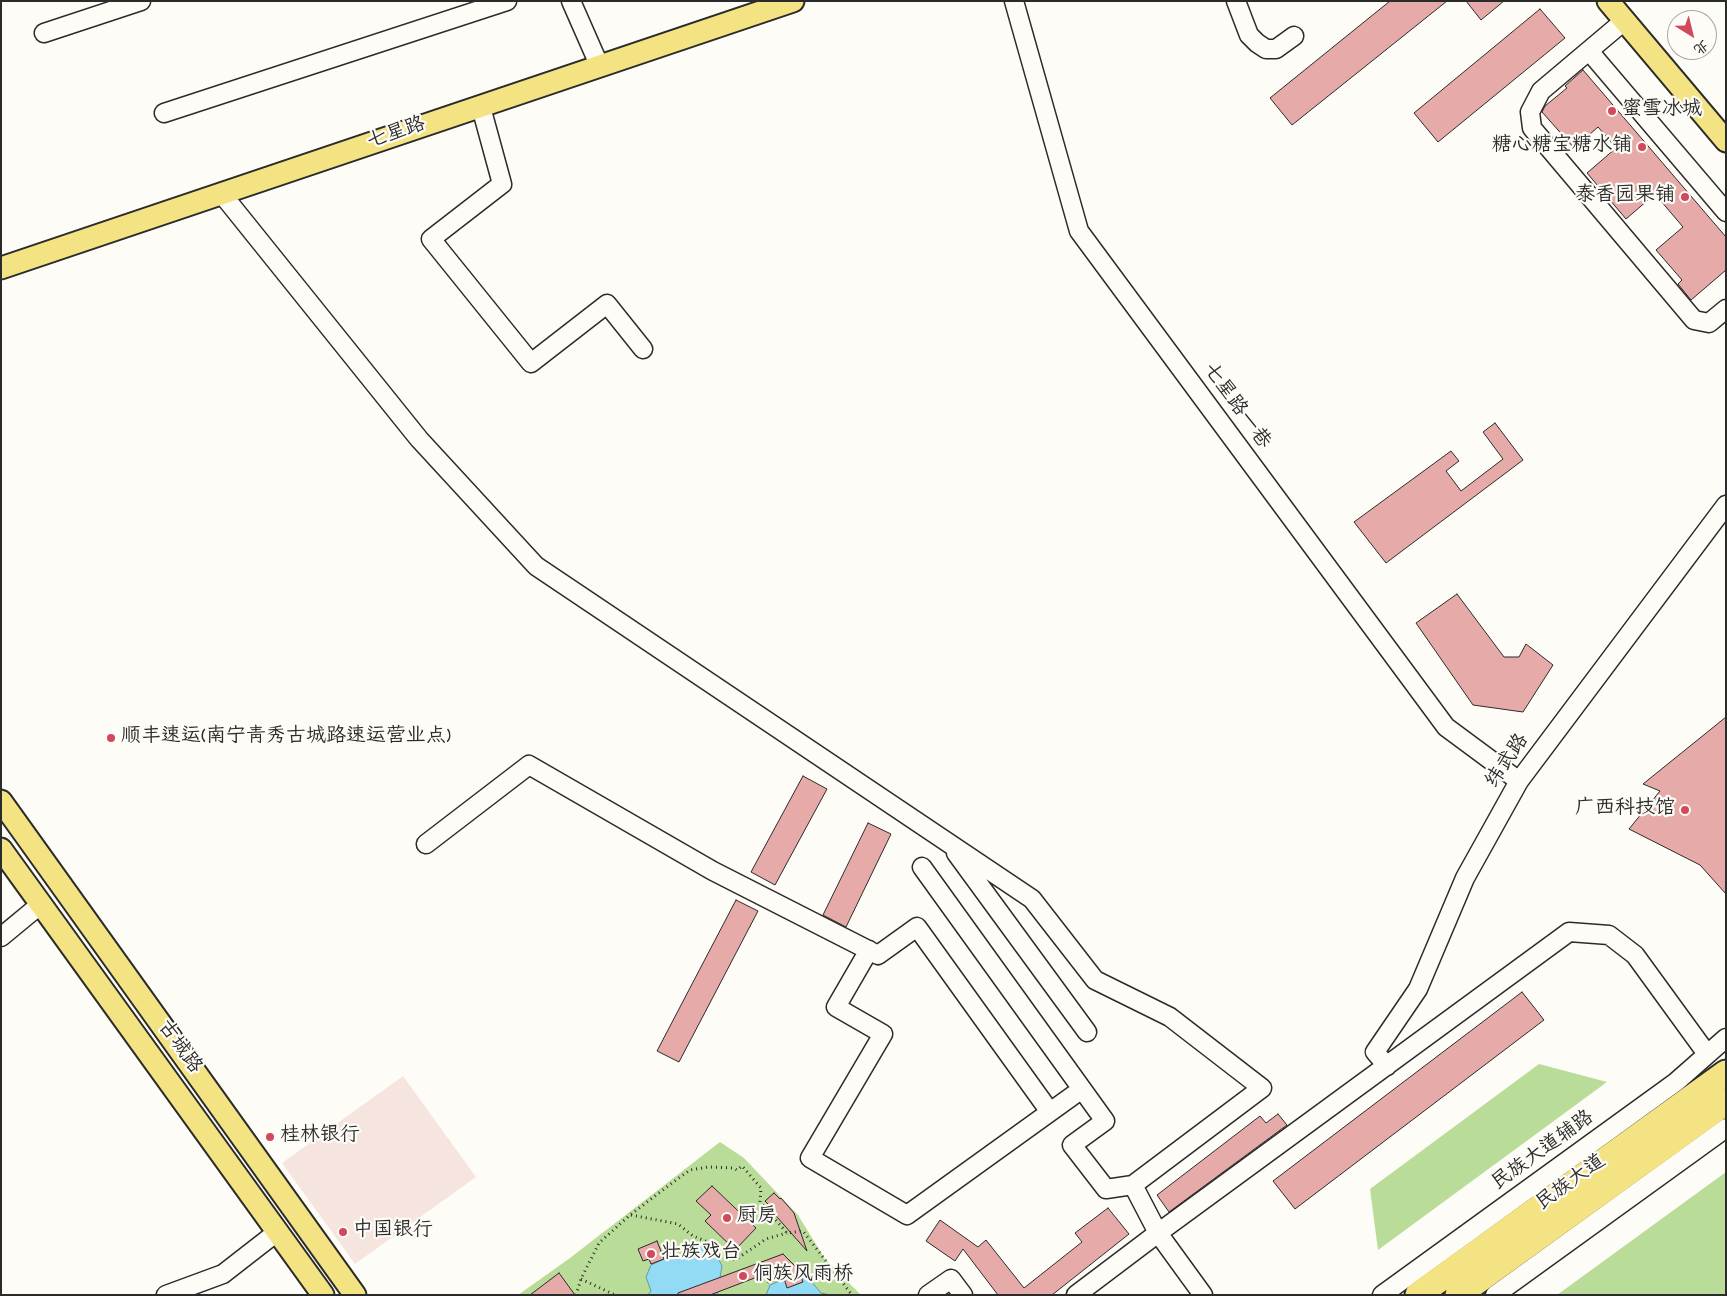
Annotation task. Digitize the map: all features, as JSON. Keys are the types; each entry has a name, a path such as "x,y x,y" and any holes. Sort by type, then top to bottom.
{"highway":[{"name":"民族大道","path":"1418,1295 1726,1072"},
{"name":"民族大道","path":"1458,1295 1726,1102"}],"main road":[{"name":"七星路","path":"1,268 793,1"},
{"path":"1608,1 1726,141"},
{"name":"古城路","path":"1,801 355,1295"},
{"name":"古城路","path":"1,849 323,1295"}],"street":[{"path":"44,32 141,1"},
{"path":"164,113 507,1"},
{"path":"571,1 600,67"},
{"name":"七星路一巷","path":"1014,1 1079,231 1446,727 1519,781"},
{"path":"1236,1 1249,35 1256,43 1266,49 1276,49 1294,36"},
{"path":"1624,21 1542,91 1530,112 1532,128 1694,320 1709,323 1726,309"},
{"path":"1589,50 1726,212"},
{"path":"481,107 502,184 431,239 531,363 607,304 643,349"},
{"path":"222,194 419,439 536,566 1032,899 1095,980 1170,1017 1262,1088 1133,1185 1106,1189 1072,1145 1105,1121 922,867"},
{"name":"纬武路","path":"1386,1066 1375,1052 1418,989 1465,878 1519,781 1726,505"},
{"path":"426,844 529,765 713,871 878,955 917,927 1050,1112"},
{"path":"948,843 1087,1032"},
{"path":"1,937 40,904"},
{"path":"1076,1295 1569,932 1609,935 1635,955 1707,1054"},
{"path":"868,950 836,1007 883,1034 810,1158 907,1215 1082,1089"},
{"name":"民族大道辅路","path":"1382,1295 1676,1082 1726,1038"},
{"path":"1494,1295 1726,1128"},
{"path":"1133,1185 1158,1233 1203,1295"},
{"path":"166,1295 223,1274 278,1232"},
{"path":"928,1295 951,1279 962,1295"}],"path":[{"path":"576,1295 581,1279 599,1243 630,1215 690,1170 708,1167 733,1168 737,1170 742,1166 762,1188 760,1202 787,1233"},
{"path":"630,1215 678,1224 693,1236 723,1248 735,1260 766,1239 803,1231 852,1295"},
{"path":"581,1279 614,1295"}],"shaded area":[{"path":"403,1076 476,1177 355,1264 282,1163"}],"green space":[{"path":"1539,1064 1607,1082 1378,1250 1370,1189"},
{"path":"720,1142 744,1158 798,1215 825,1259 861,1295 518,1295 570,1258"},
{"path":"1726,1172 1726,1295 1557,1295"}],"water":[{"path":"692,1243 705,1247 717,1256 722,1266 717,1295 648,1295 651,1291 646,1277 651,1265 668,1257 681,1256"},
{"path":"805,1274 821,1293 830,1295 766,1295 770,1285 792,1276"}],"building":[{"path":"1390,1 1447,1 1292,125 1270,98"},
{"path":"1466,1 1504,1 1481,20"},
{"path":"1540,9 1565,38 1438,142 1414,113"},
{"path":"1583,70 1726,237 1726,270 1691,300 1678,284 1682,280 1656,250 1683,227 1655,194 1626,219 1587,173 1616,148 1598,127 1574,148 1542,112 1545,106 1567,88 1565,86"},
{"path":"1495,423 1523,460 1386,563 1354,522 1451,451 1459,461 1446,471 1461,491 1503,459 1483,432"},
{"path":"1457,594 1504,657 1519,657 1526,644 1553,665 1523,712 1473,705 1416,623"},
{"name":"广西科技馆","path":"1726,717 1726,894 1700,865 1629,829 1660,791 1643,784"},
{"path":"803,776 827,789 775,885 751,872"},
{"path":"868,823 891,834 846,927 823,915"},
{"path":"736,900 758,911 679,1062 657,1051"},
{"path":"1522,992 1544,1020 1295,1209 1273,1181"},
{"path":"1278,1114 1287,1125 1169,1212 1157,1195 1260,1116 1266,1123"},
{"name":"厨房","path":"712,1186 756,1228 735,1250 705,1221 711,1215 696,1201"},
{"path":"774,1193 794,1213 807,1251 765,1201"},
{"path":"1108,1208 1129,1234 1052,1295 998,1295 963,1249 955,1261 926,1241 940,1220 978,1247 986,1240 1024,1288 1082,1242 1075,1233"},
{"name":"壮族戏台","path":"657,1241 664,1259 651,1264 649,1259 643,1261 638,1249"},
{"name":"侗族风雨桥","path":"783,1254 799,1270 803,1282 787,1288 784,1278 768,1283 765,1274 710,1295 678,1295 678,1293"},
{"path":"559,1273 575,1295 530,1295"}],"place":[{"name":"蜜雪冰城","path":"1612,111"},
{"name":"糖心糖宝糖水铺","path":"1642,147"},
{"name":"泰香园果铺","path":"1685,197"},
{"name":"顺丰速运(南宁青秀古城路速运营业点)","path":"111,738"},
{"name":"广西科技馆","path":"1685,810"},
{"name":"桂林银行","path":"270,1137"},
{"name":"厨房","path":"727,1218"},
{"name":"中国银行","path":"343,1232"},
{"name":"壮族戏台","path":"651,1254"},
{"name":"侗族风雨桥","path":"743,1276"}]}
